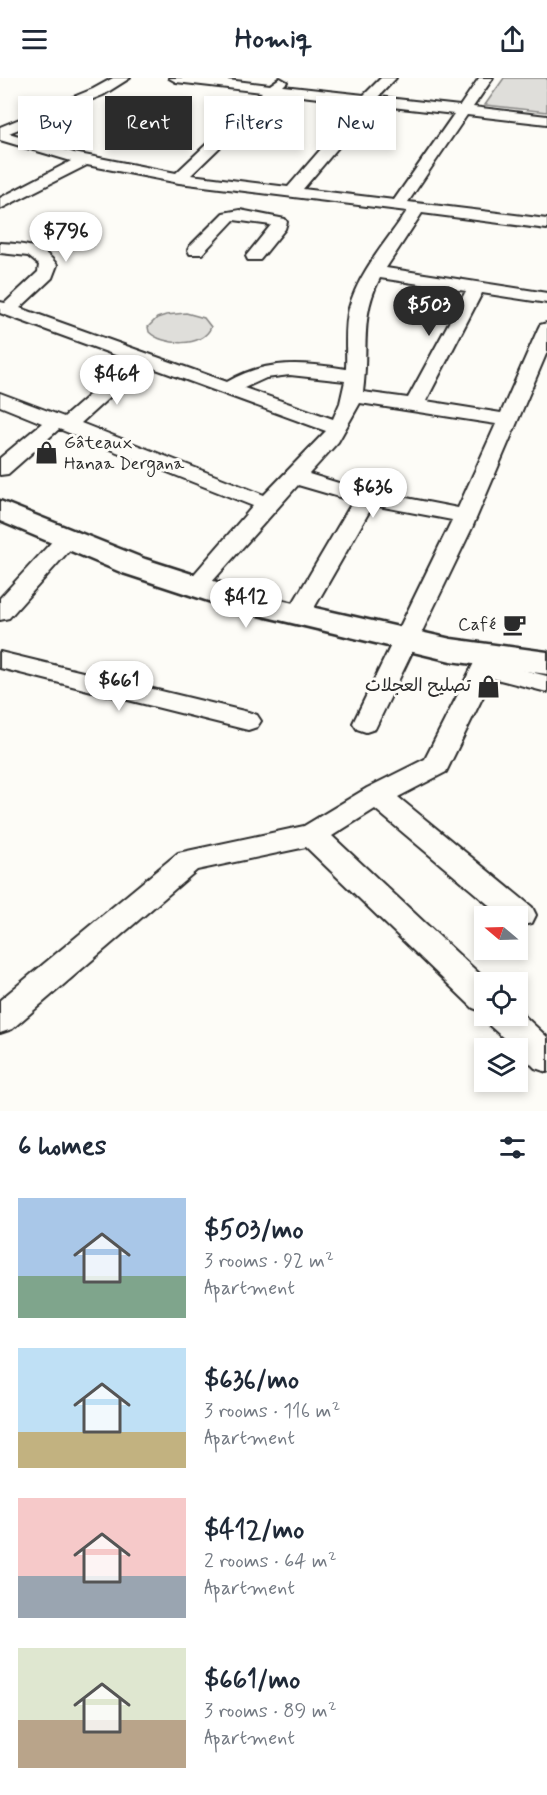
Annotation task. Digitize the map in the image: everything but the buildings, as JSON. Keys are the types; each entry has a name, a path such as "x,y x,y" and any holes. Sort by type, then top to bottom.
{"main road":[{"path":"0,510 67,539 195,587 298,615 407,640 517,661"}],"street":[{"path":"0,133 98,92 123,78"},
{"path":"176,78 279,83 351,96"},
{"path":"371,96 389,78"},
{"path":"195,587 338,428 355,386 358,308 366,288 377,272 408,206 486,78"},
{"path":"179,178 279,83"},
{"path":"396,102 547,120"},
{"path":"0,133 18,140"},
{"path":"0,143 18,146"},
{"path":"45,150 83,161 179,178 547,224"},
{"path":"255,217 285,191 325,150"},
{"path":"0,204 83,161"},
{"path":"0,191 21,194"},
{"path":"196,250 226,217 236,214 275,220 280,223 254,256"},
{"path":"0,248 33,253 43,257 48,265 46,274 4,308"},
{"path":"377,272 547,298"},
{"path":"414,405 476,288"},
{"path":"4,308 338,428"},
{"path":"366,723 509,420 547,329"},
{"path":"0,469 142,358"},
{"path":"228,389 271,370 287,367 414,405 509,420"},
{"path":"0,399 268,504"},
{"path":"295,477 366,497 464,516"},
{"path":"298,615 366,497"},
{"path":"0,613 67,539"},
{"path":"0,660 248,721"},
{"path":"0,1019 188,861 312,835 377,795 436,765 517,661 547,684"},
{"path":"377,795 510,906"},
{"path":"312,835 474,989"},
{"path":"513,1026 547,1058"}],"shaded area":[{"path":"504,78 547,78 547,112 485,105"},
{"path":"186,313 204,318 211,327 207,334 192,342 182,343 163,340 149,332 148,327 157,318"}],"place":[{"name":"Gâteaux Hanaa Dergana","path":"46,453"},
{"name":"Café","path":"514,625"},
{"name":"تصليح العجلات","path":"489,686"}]}
